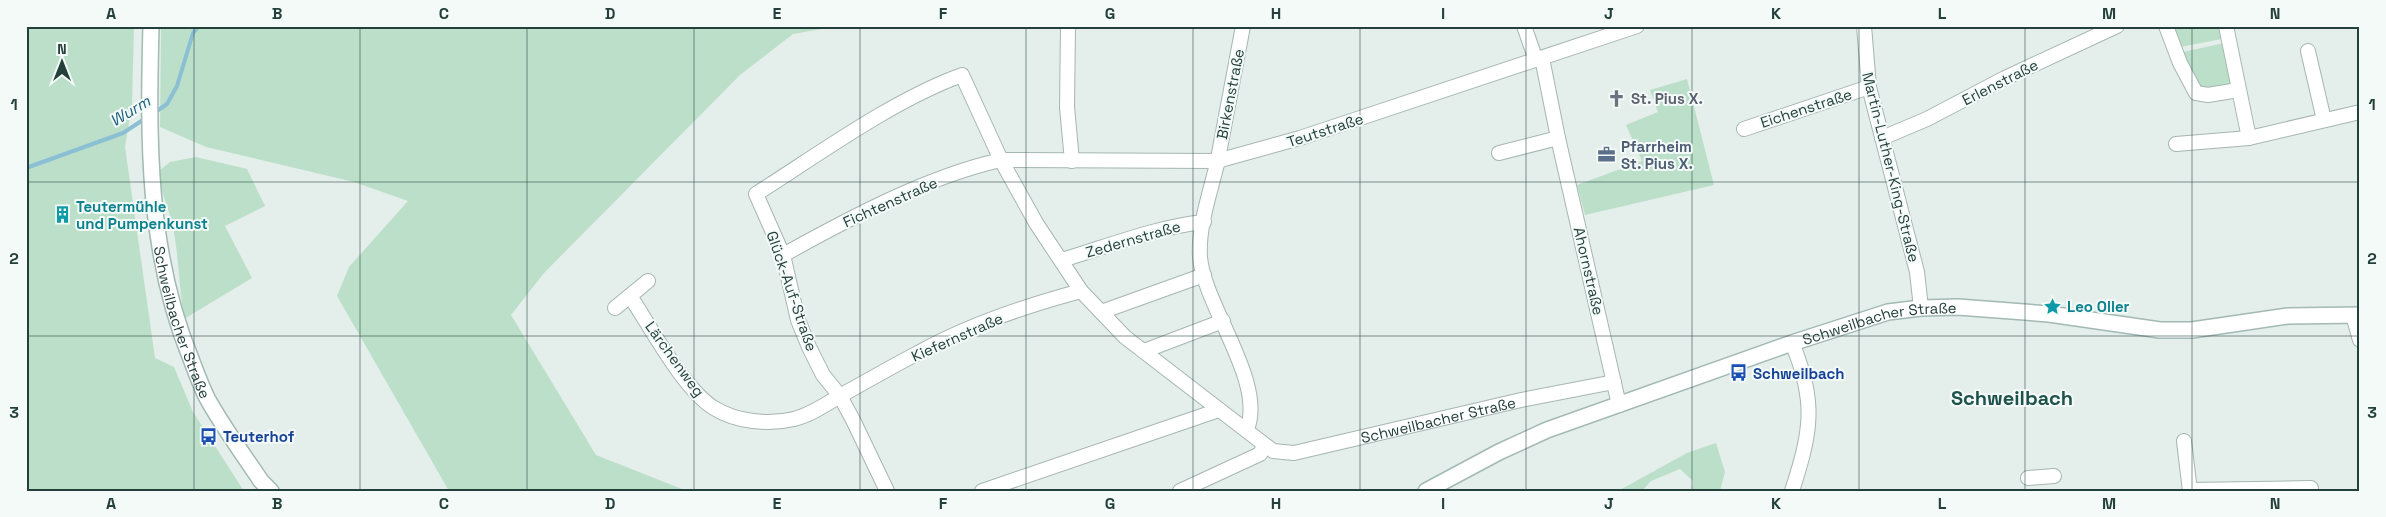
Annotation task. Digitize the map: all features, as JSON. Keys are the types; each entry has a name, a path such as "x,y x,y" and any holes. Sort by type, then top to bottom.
{"main road":[{"name":"Schweilbacher Straße","path":"151,26 149,103 151,188 160,253 170,303 184,344 206,397 261,481 271,491"},
{"name":"Schweilbacher Straße","path":"1426,491 1499,452 1547,430 1792,343 1880,315 1921,308 1958,307 2049,314 2160,330 2192,330 2288,316 2356,315"}],"street":[{"path":"1068,26 1067,106 1072,161"},
{"name":"Birkenstraße","path":"1217,161 1243,26"},
{"name":"Ahornstraße","path":"1524,26 1539,59 1619,404"},
{"name":"Teutstraße","path":"1000,160 1217,161 1300,138 1637,26"},
{"name":"Martin-Luther-King-Straße","path":"1864,26 1869,87 1917,272 1921,308"},
{"name":"Erlenstraße","path":"1882,138 1927,119 2005,78 2117,26"},
{"path":"2166,26 2180,64 2196,93 2208,96 2238,90"},
{"path":"2226,26 2249,138"},
{"path":"2308,51 2324,120"},
{"name":"Zedernstraße","path":"962,75 1000,160 1036,223 1081,291 1125,337 1247,429"},
{"name":"Glück-Auf-Straße","path":"887,491 840,396 823,375 809,347 798,320 783,255 756,194 889,111 938,84 962,75"},
{"name":"Eichenstraße","path":"1744,128 1869,87"},
{"path":"2176,144 2249,138 2360,112"},
{"path":"1499,153 1558,138"},
{"name":"Fichtenstraße","path":"783,255 826,232 926,185 973,166 1000,160"},
{"path":"1217,161 1204,222 1200,258 1204,275 1223,321 1249,396 1251,418 1247,429"},
{"name":"Zedernstraße","path":"1062,260 1184,224 1204,222"},
{"path":"1101,312 1204,275"},
{"path":"615,308 648,281"},
{"name":"Kiefernstraße","path":"840,396 920,351 967,329 1029,306 1081,291"},
{"name":"Lärchenweg","path":"630,296 684,378 712,407 727,415 771,422 796,419 840,396"},
{"path":"2356,315 2360,340"},
{"path":"1144,351 1223,321"},
{"path":"1792,343 1807,384 1809,413 1806,446 1792,491"},
{"name":"Schweilbacher Straße","path":"1247,429 1264,446 1282,453 1294,453 1512,402 1614,382"},
{"path":"982,491 1220,410"},
{"path":"2184,441 2190,490 2311,488"},
{"path":"1180,491 1260,454 1264,446"},
{"path":"2037,482 2054,476"}],"green space":[{"path":"26,26 134,26 132,104 125,147 155,358 174,367 193,412 244,491 26,491"},
{"path":"161,26 839,26 793,34 740,75 544,273 511,315 596,455 687,491 449,491 337,296 349,267 408,201 354,182 206,147 160,127"},
{"path":"2172,26 2219,26 2222,39 2180,47"},
{"path":"2224,43 2233,86 2209,91 2198,87 2183,52"},
{"path":"1687,79 1714,185 1585,215 1577,185 1642,161 1626,125 1658,112 1650,90"},
{"path":"196,157 247,169 265,206 225,226 252,278 184,319 175,238 159,178 159,171 170,162"},
{"path":"1716,443 1725,472 1720,491 1692,491 1693,481 1680,469 1651,481 1642,491 1618,491 1687,453"}],"waterway":[{"name":"Wurm","path":"154,113 167,104 177,86 193,33 199,26"},
{"name":"Wurm","path":"26,168 123,133 146,118"}],"place":[{"name":"St. Pius X.","path":"1617,98"},
{"name":"Pfarrheim St. Pius X.","path":"1607,155"},
{"name":"Teutermühle und Pumpenkunst","path":"62,215"},
{"name":"Leo Oller","path":"2053,306"},
{"name":"Schweilbach","path":"1739,373"},
{"name":"Teuterhof","path":"209,436"}],"district":[{"name":"Schweilbach","path":"2012,398"}]}
